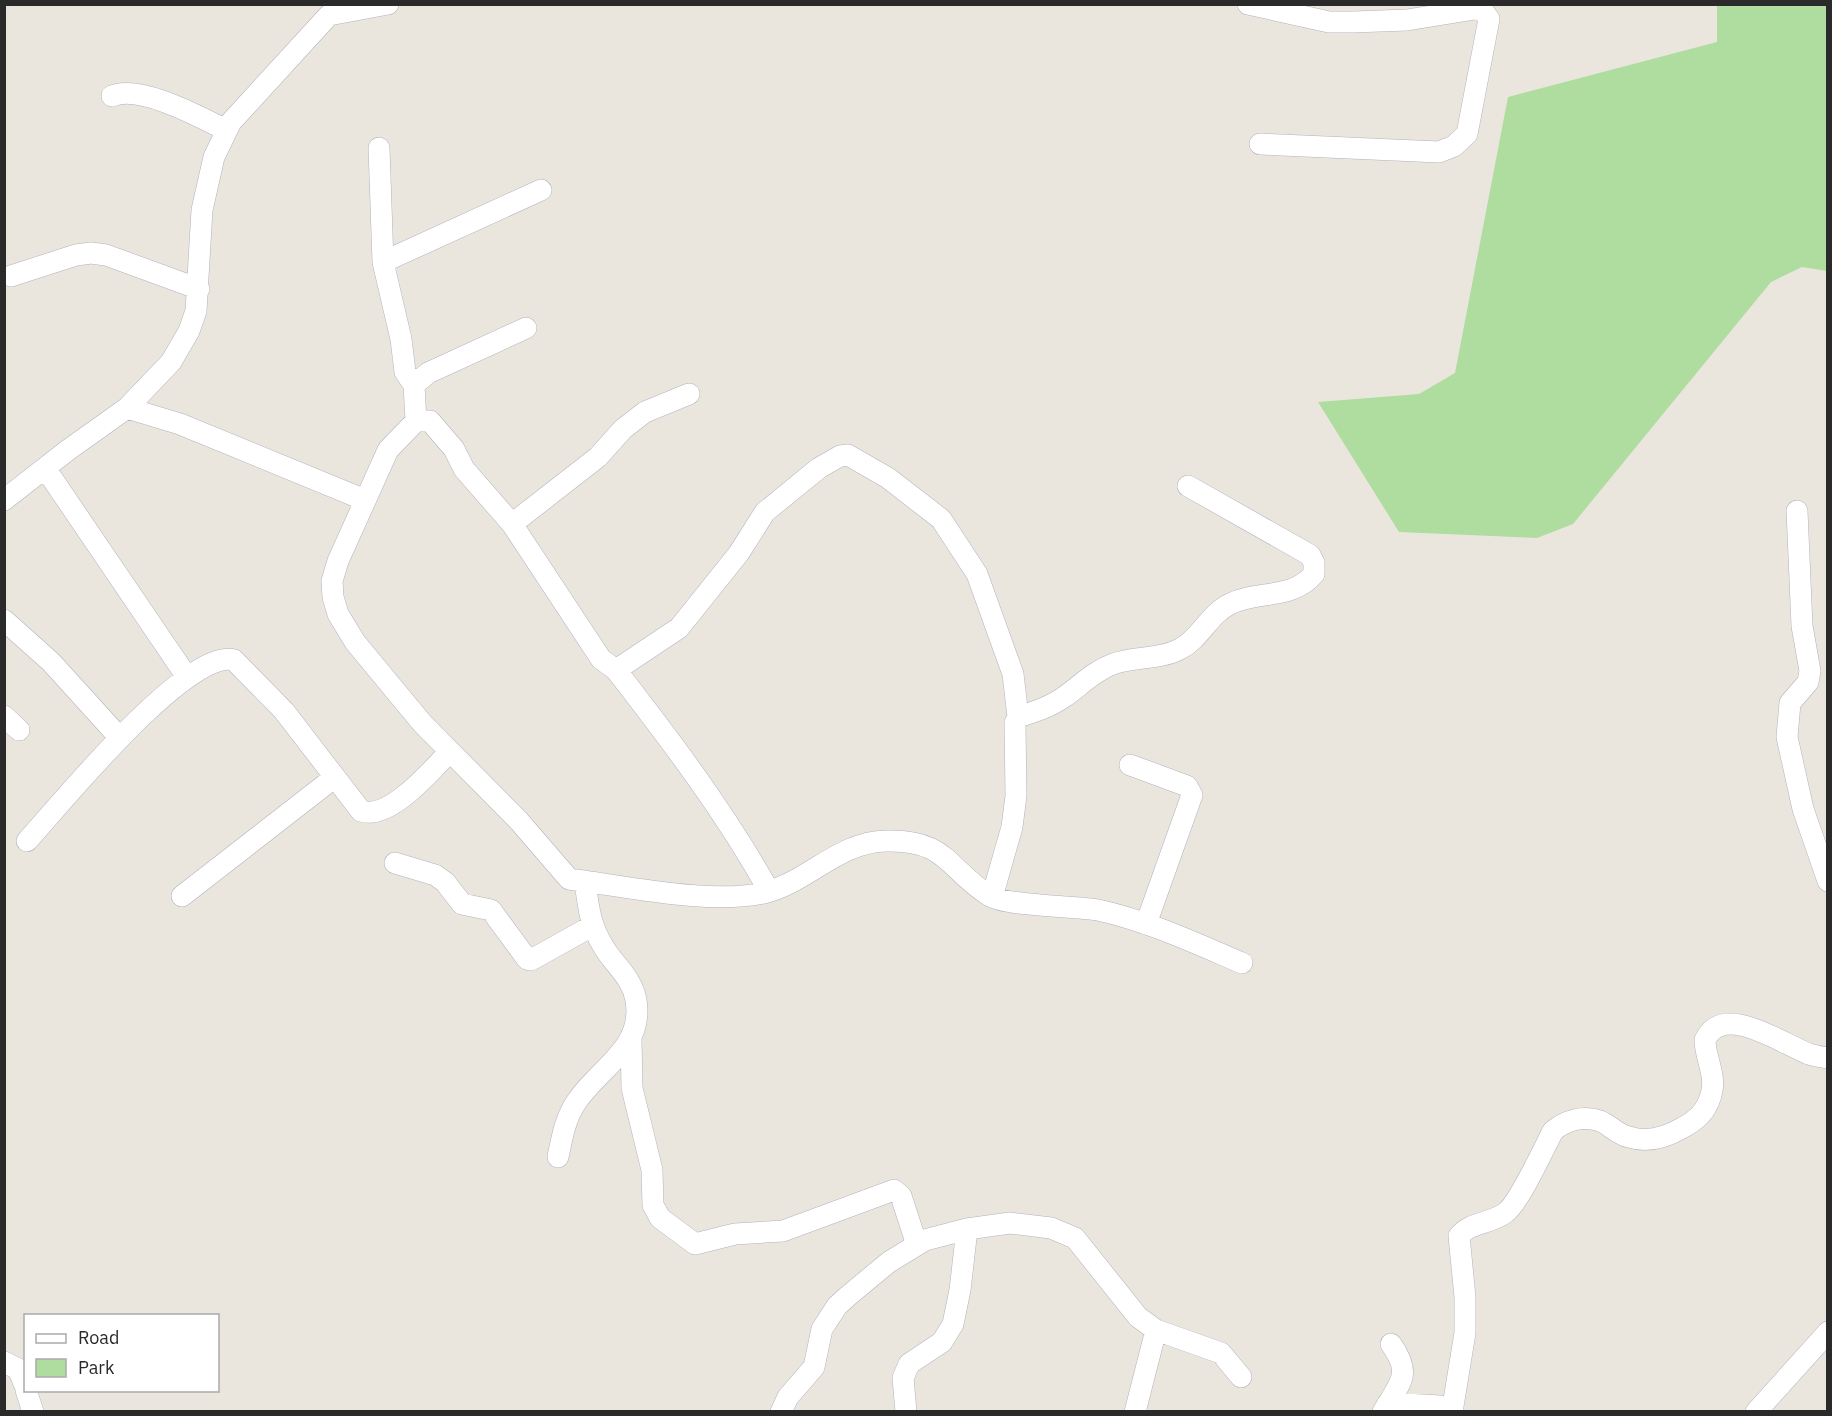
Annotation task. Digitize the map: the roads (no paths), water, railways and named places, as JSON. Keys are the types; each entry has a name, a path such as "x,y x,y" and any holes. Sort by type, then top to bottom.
{"street":[{"path":"4,500 127,408 171,362 189,331 196,311 202,210 213,157 226,130 326,8 388,4"},
{"path":"1248,4 1329,22 1407,20 1481,8 1489,19 1467,134 1454,146 1439,152 1260,144"},
{"path":"112,96 124,93 146,97 186,110 226,130"},
{"path":"379,148 383,262 401,339 405,372 414,385 416,422"},
{"path":"383,262 541,190"},
{"path":"11,276 91,253 106,255 199,289"},
{"path":"414,385 428,373 526,328"},
{"path":"512,524 598,457 623,429 645,412 689,394"},
{"path":"127,408 180,424 365,500"},
{"path":"769,891 739,836 692,768 616,670 601,659 512,524 464,469 454,449 430,421 416,422 388,450 338,561 332,582 338,614 355,642 422,723 519,821 568,879 677,894 751,895 769,891 862,842 908,841 938,851 992,897 1097,910 1146,924 1242,963"},
{"path":"616,670 679,628 739,553 765,512 819,468 840,456 848,455 888,478 941,519 977,574 1012,674 1018,717 1015,723 1014,807 992,897"},
{"path":"45,468 129,596 187,677"},
{"path":"1018,717 1045,708 1062,699 1111,665 1128,659 1169,654 1182,648 1212,616 1226,605 1240,599 1295,590 1314,574 1314,563 1310,555 1188,486"},
{"path":"1797,512 1802,626 1810,671 1808,682 1790,703 1787,737 1803,809 1827,881"},
{"path":"4,620 51,662 119,737"},
{"path":"27,841 119,737 187,677 205,664 219,659 234,660 284,711 361,811 375,813 398,800 450,751"},
{"path":"1131,765 1187,786 1192,795 1146,924"},
{"path":"182,896 335,777"},
{"path":"395,862 435,875 445,882 462,904 491,910 527,959 531,960 592,926"},
{"path":"558,1157 567,1119 576,1103 591,1083 618,1059 631,1039 637,1020 636,1000 630,982 604,949 592,926 585,881"},
{"path":"1385,1407 1440,1406 1451,1412 1465,1333 1465,1297 1459,1236 1463,1231 1492,1220 1510,1209 1553,1131 1563,1123 1587,1118 1601,1121 1627,1137 1650,1140 1669,1136 1700,1119 1712,1095 1713,1082 1705,1040 1713,1028 1721,1025 1737,1025 1774,1035 1809,1054 1827,1058"},
{"path":"631,1039 632,1088 652,1170 653,1205 660,1218 695,1244 735,1234 783,1231 894,1191 901,1196 917,1245"},
{"path":"781,1412 788,1397 814,1367 822,1329 837,1306 889,1262 917,1245 945,1234 1010,1223 1051,1228 1075,1238 1138,1317 1156,1330 1221,1353 1241,1377"},
{"path":"906,1412 903,1378 909,1364 942,1342 953,1324 960,1290 967,1229"},
{"path":"1135,1412 1156,1330"},
{"path":"1756,1412 1827,1332"},
{"path":"1385,1407 1403,1375 1403,1361 1391,1344"},
{"path":"4,1362 18,1369 24,1384"},
{"path":"27,1392 33,1412"}]}
